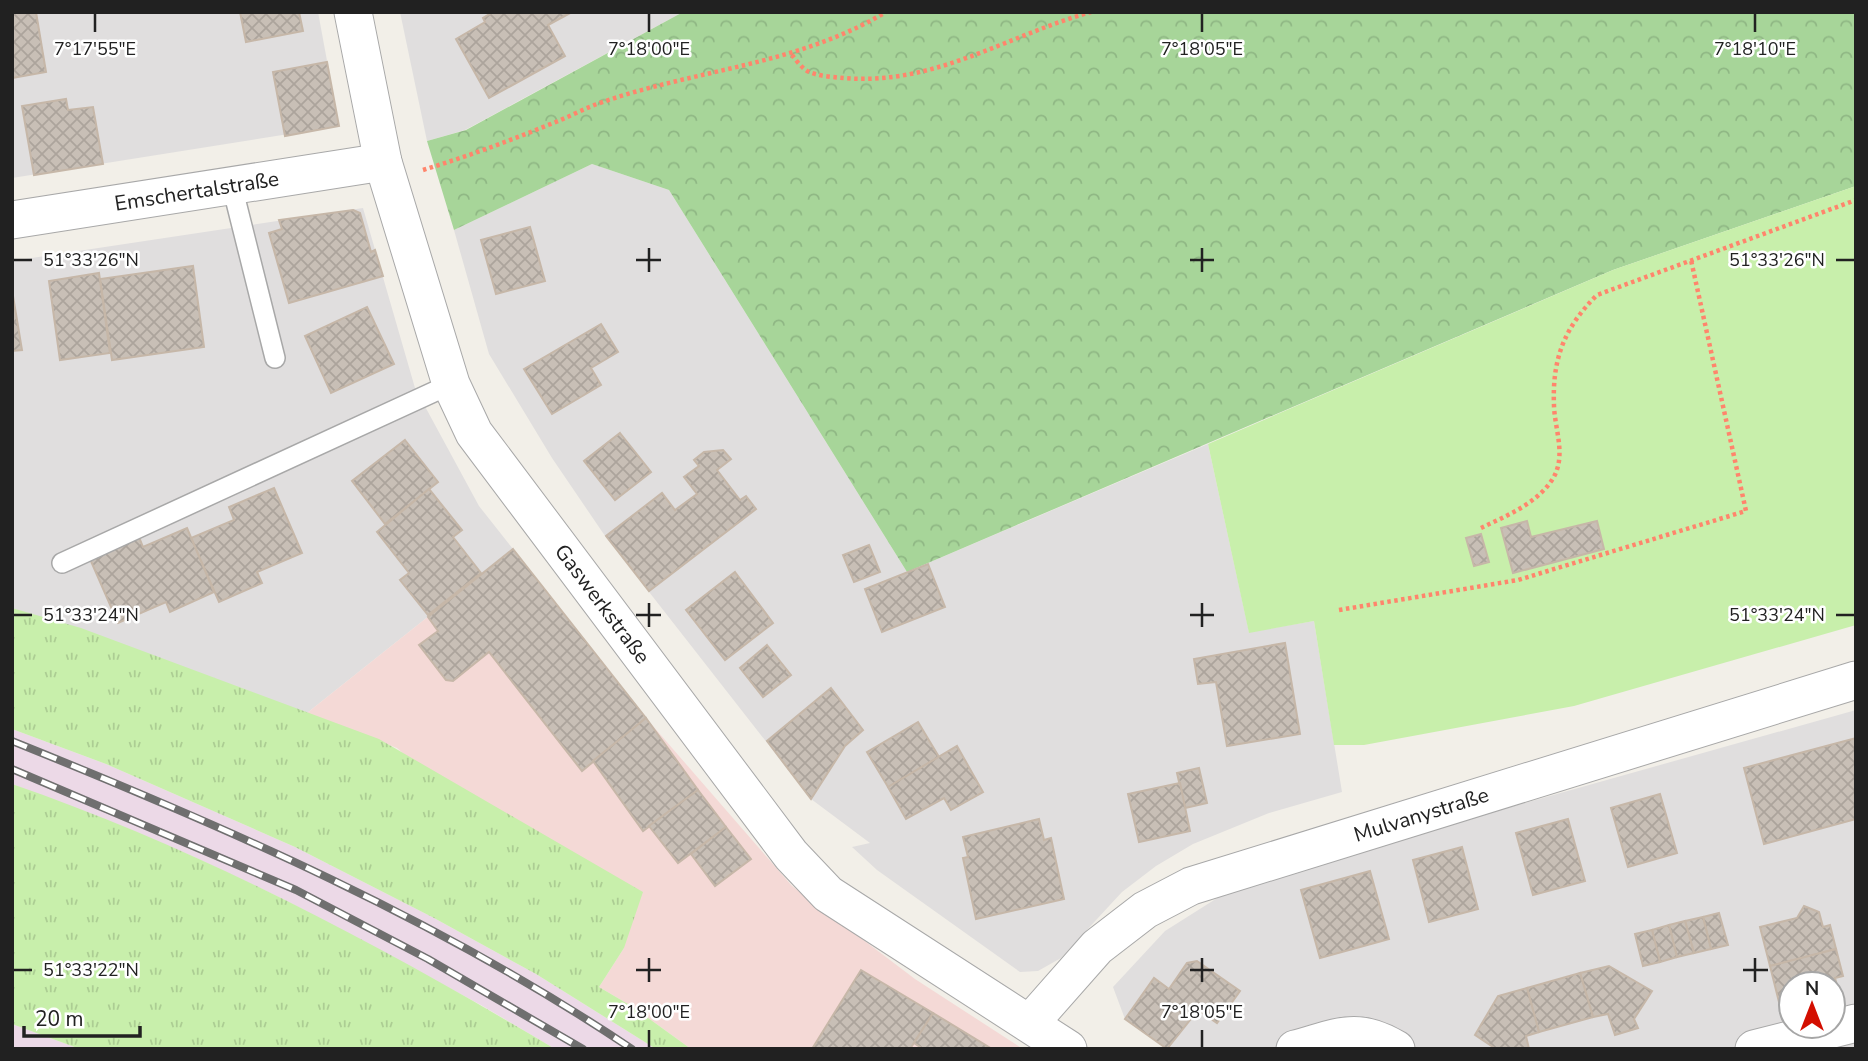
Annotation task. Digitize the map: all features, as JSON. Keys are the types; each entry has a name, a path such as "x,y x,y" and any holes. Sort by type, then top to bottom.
{"street":[{"name":"Gaswerkstraße","path":"352,12 386,172 451,384 474,433 791,855 828,894 1069,1049"},
{"name":"Emschertalstraße","path":"12,220 232,186 386,172"},
{"name":"Mulvanystraße","path":"1030,1023 1097,947 1145,910 1191,886 1856,680"},
{"path":"1755,1049 1856,1023"},
{"path":"1295,1049 1349,1035 1366,1034 1396,1049"}],"lane":[{"path":"232,186 275,358"},
{"path":"62,563 451,384"}],"path":[{"path":"386,172 466,156 597,104 706,72 792,55 852,33 886,12"},
{"path":"792,55 806,70 827,77 873,80 922,73 974,57 1052,23 1091,12"},
{"path":"1481,528 1522,508 1551,481 1560,465 1554,406 1560,348 1575,317 1597,295 1856,200"},
{"path":"1339,610 1518,580 1746,511 1691,260"}],"shaded area":[{"path":"12,12 318,12 339,126 12,178"},
{"path":"400,12 683,12 465,130 427,141"},
{"path":"592,164 669,190 907,572 1208,444 1249,632 1314,621 1342,792 1269,813 1193,844 1156,866 1122,892 1061,958 1038,971 1020,972 877,870 852,847 870,843 811,799 603,533 552,458 489,354 454,230"},
{"path":"363,208 415,388 479,506 513,549 307,713 12,608 12,261"},
{"path":"513,549 646,718 792,886 915,979 1023,1049 691,1049 633,1007 599,987 624,948 397,748 307,713"},
{"path":"1856,710 1856,1049 1167,1049 1125,1019 1113,987 1165,931 1222,895 1482,815"},
{"path":"12,729 106,764 295,847 536,974 656,1049 555,1049 481,1005 285,900 192,856 12,784"},
{"path":"12,1024 80,1049 12,1049"}],"green space":[{"path":"683,12 1856,12 1856,186 1613,270 907,572 669,190 592,164 454,230 427,141 466,130"},
{"path":"1856,186 1856,625 1574,706 1364,745 1334,745 1314,621 1249,633 1208,444 1613,270"},
{"path":"12,608 81,628 379,739 643,892 624,948 599,987 633,1007 691,1049 656,1049 536,974 295,847 106,764 12,729"},
{"path":"12,784 153,839 290,903 424,973 555,1049 80,1049 12,1024"}],"building":[{"path":"12,12 36,12 46,72 12,78"},
{"path":"240,12 299,12 303,31 246,42"},
{"path":"493,12 572,12 548,25 565,56 489,98 456,39 485,22 483,18"},
{"path":"327,62 339,126 285,136 273,72"},
{"path":"66,99 68,110 93,107 103,164 34,175 22,106"},
{"path":"353,210 360,213 371,252 375,250 383,276 289,303 269,233 282,229 279,220"},
{"path":"530,227 545,281 496,294 481,240"},
{"path":"193,266 204,347 112,360 100,279"},
{"path":"99,273 110,353 60,360 49,281"},
{"path":"12,290 22,350 12,351"},
{"path":"367,307 394,364 331,393 305,336"},
{"path":"601,324 618,352 591,368 601,385 552,414 524,369"},
{"path":"620,433 651,472 615,500 584,461"},
{"path":"405,440 438,482 385,524 352,481"},
{"path":"723,450 731,459 717,470 740,500 746,496 756,509 649,591 606,536 662,493 675,510 697,494 684,477 699,466 694,460 704,452"},
{"path":"274,488 302,553 257,572 262,583 219,602 191,538 234,520 229,507"},
{"path":"429,489 462,530 453,537 481,573 428,615 400,580 409,573 377,532"},
{"path":"1527,521 1531,537 1597,521 1604,549 1513,573 1501,528"},
{"path":"187,528 214,592 170,612 166,602 118,623 90,559 139,537 143,547"},
{"path":"1481,534 1489,562 1474,566 1466,538"},
{"path":"869,545 880,572 854,582 843,555"},
{"path":"513,549 646,718 582,771 489,652 453,681 446,680 419,645 438,631 428,617"},
{"path":"928,564 945,607 882,632 865,589"},
{"path":"735,572 773,623 725,660 686,610"},
{"path":"1285,643 1300,734 1227,746 1216,682 1198,684 1194,659"},
{"path":"767,645 791,675 763,697 740,668"},
{"path":"831,688 863,730 845,746 811,799 767,741"},
{"path":"646,718 698,790 643,831 593,761"},
{"path":"918,722 939,757 888,787 867,752"},
{"path":"1856,738 1856,819 1764,844 1744,768"},
{"path":"957,746 983,792 951,810 944,798 906,819 888,787"},
{"path":"1199,768 1207,803 1185,808 1177,773"},
{"path":"1180,783 1190,831 1139,842 1128,794"},
{"path":"698,790 726,827 678,863 649,826"},
{"path":"1660,794 1677,853 1628,867 1611,808"},
{"path":"1039,819 1044,840 1051,838 1064,899 976,919 963,858 968,857 963,837"},
{"path":"1568,819 1585,881 1533,895 1516,833"},
{"path":"726,827 751,859 715,886 691,854"},
{"path":"1462,847 1478,909 1429,922 1413,860"},
{"path":"1370,871 1389,939 1320,958 1301,890"},
{"path":"1804,906 1819,912 1823,927 1830,925 1836,949 1770,966 1760,927 1797,918"},
{"path":"1719,913 1728,945 1711,949 1703,917"},
{"path":"1703,917 1711,949 1694,953 1685,921"},
{"path":"1685,921 1694,953 1677,957 1669,925"},
{"path":"1669,925 1677,957 1660,962 1652,930"},
{"path":"1652,930 1660,962 1643,966 1635,934"},
{"path":"1836,949 1841,970 1777,970 1777,994 1770,966"},
{"path":"1197,961 1240,991 1217,1023 1198,1010 1167,1049 1125,1019 1154,978 1169,989 1187,963"},
{"path":"1609,966 1652,991 1634,1019 1638,1028 1615,1035 1608,1014 1593,1017 1580,973"},
{"path":"861,970 933,1013 910,1049 812,1049"},
{"path":"1580,973 1593,1017 1539,1032 1527,988"},
{"path":"1527,988 1539,1032 1526,1036 1529,1049 1496,1049 1475,1035 1498,996"},
{"path":"933,1013 992,1049 923,1049 914,1043"}],"railway":[{"path":"12,741 172,807 330,879 484,959 559,1002 632,1049"},
{"path":"12,769 296,890 428,959 583,1049"}]}
